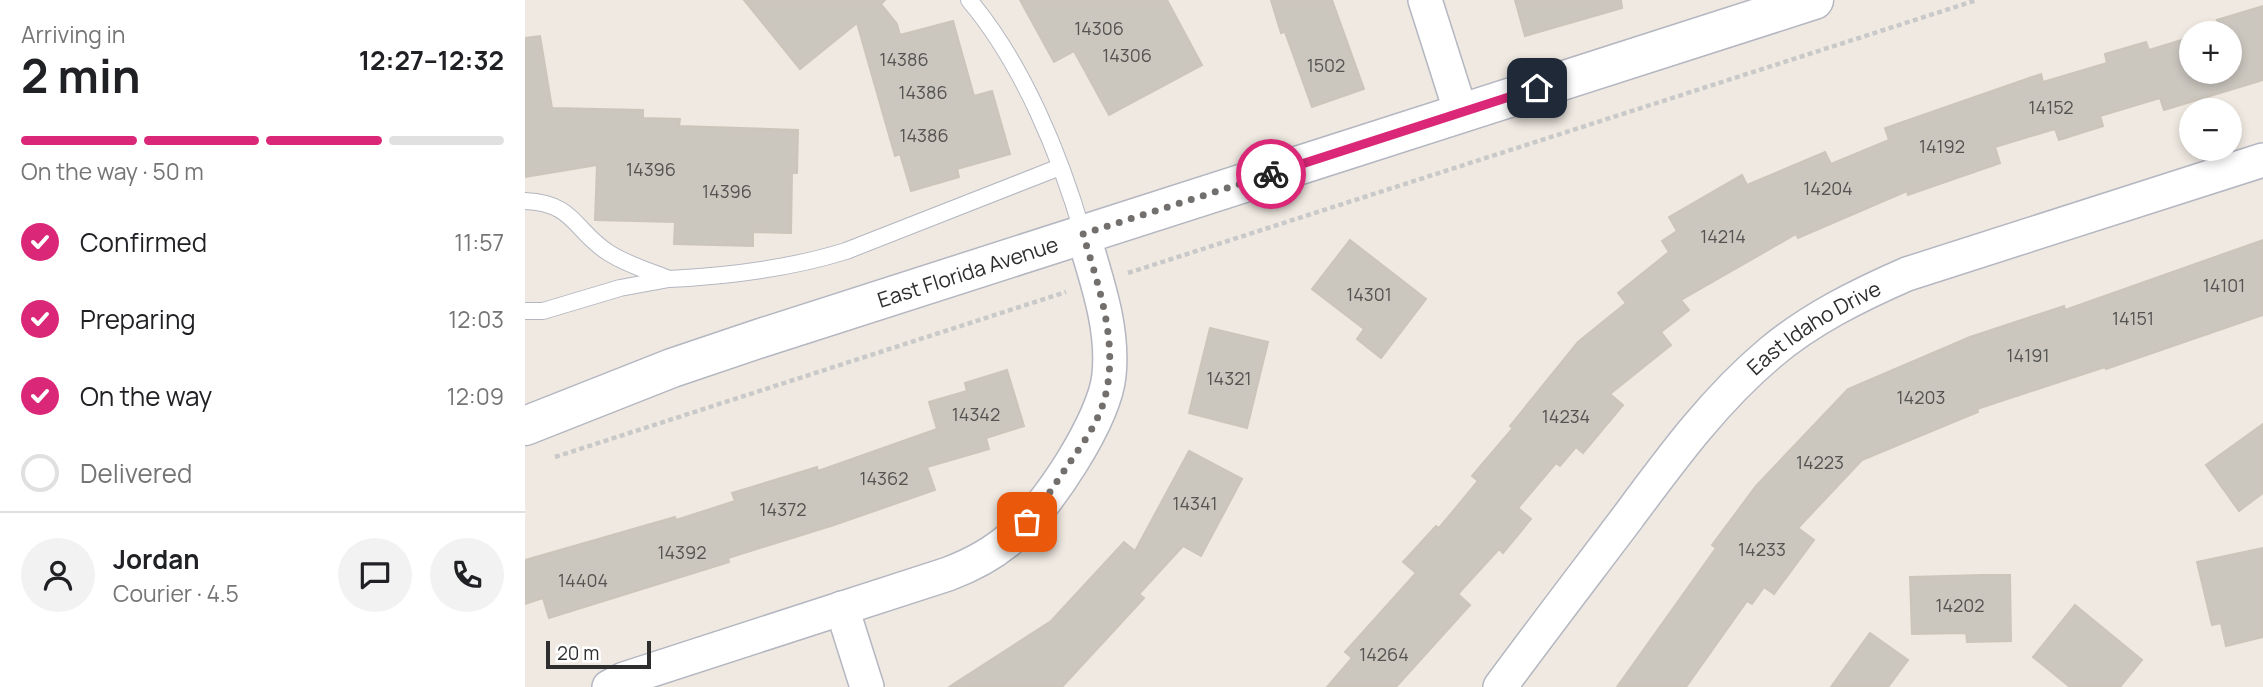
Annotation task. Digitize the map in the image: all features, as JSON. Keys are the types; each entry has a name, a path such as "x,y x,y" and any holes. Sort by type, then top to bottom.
{"street":[{"path":"1425,0 1461,113"},
{"name":"East Florida Avenue","path":"525,426 672,368 1814,0"},
{"name":"East Idaho Drive","path":"1500,687 1686,439 1733,387 1771,352 1814,321 1859,295 1907,274 2263,160"},
{"path":"609,687 624,679 948,574 994,552 1015,535 1039,508 1091,431 1103,404 1109,376 1107,325 1083,234"},
{"path":"842,608 867,687"}],"lane":[{"path":"969,0 988,22 1015,68 1060,167 1083,234"},
{"path":"525,311 543,311 620,288 669,279 728,276 815,261 1060,167"},
{"path":"525,201 543,202 564,210 607,252 669,279"}],"path":[{"path":"1150,266 1977,0"},
{"path":"551,458 1042,300"}],"building":[{"path":"744,0 885,0 881,4 897,24 900,35 953,21 974,96 992,91 1010,154 957,169 959,177 911,191 900,154 895,156 857,23 800,69"},
{"path":"1020,0 1167,0 1202,65 1109,115 1074,51 1054,62"},
{"path":"1271,0 1332,0 1364,89 1312,107 1285,32 1281,33"},
{"path":"1515,0 1621,0 1622,8 1525,36"},
{"path":"2263,6 2263,80 2204,98 2179,98 2179,105 2164,110 2160,98 2100,116 2103,126 2059,140 2055,129 1995,147 2000,163 1908,195 1907,191 1798,238 1796,234 1681,300 1689,310 1661,332 1671,345 1610,394 1623,405 1583,453 1576,447 1560,466 1556,463 1518,508 1531,519 1503,553 1499,549 1458,594 1470,605 1396,687 1327,687 1352,658 1345,652 1416,573 1403,562 1436,526 1439,528 1478,481 1472,476 1513,428 1510,426 1578,342 1626,303 1618,293 1669,252 1662,241 1677,231 1669,217 1742,175 1747,185 1825,152 1831,164 1889,140 1885,128 2041,74 2043,82 2107,63 2105,54 2146,42 2149,50 2179,41 2179,84 2242,84 2242,21 2217,20"},
{"path":"540,36 552,108 643,110 643,118 680,119 679,126 798,130 797,173 792,173 791,233 753,232 753,246 674,244 675,222 595,220 597,165 525,177 525,38"},
{"path":"1350,240 1426,299 1381,358 1357,339 1364,329 1312,289"},
{"path":"2263,240 2263,315 2106,369 2105,367 1977,409 1978,412 1862,460 1798,528 1814,540 1774,594 1764,587 1752,604 1747,601 1686,687 1617,687 1716,548 1712,545 1756,486 1848,389 1970,337 2064,306 2065,310"},
{"path":"1210,328 1268,342 1247,428 1189,413"},
{"path":"1007,370 1024,426 986,438 989,449 927,467 935,490 728,558 729,562 549,618 543,598 525,604 525,560 675,517 676,520 735,501 732,493 817,467 818,471 937,429 929,402 967,391 965,383"},
{"path":"2263,424 2263,493 2239,511 2206,465"},
{"path":"1189,451 1242,479 1201,556 1183,546 1139,594 1144,598 1062,687 949,687 1051,621 1124,542 1135,551"},
{"path":"2263,548 2263,637 2226,646 2221,623 2212,625 2197,562"},
{"path":"2010,575 2011,641 1967,642 1966,633 1912,634 1910,577"},
{"path":"2075,605 2142,660 2120,687 2070,687 2033,657"},
{"path":"1870,633 1908,660 1888,687 1831,687"}],"way so far":[{"path":"1027,522 1091,431 1103,404 1109,376 1107,325 1083,234 1271,174"}],"route":[{"path":"1271,174 1537,88"}]}
